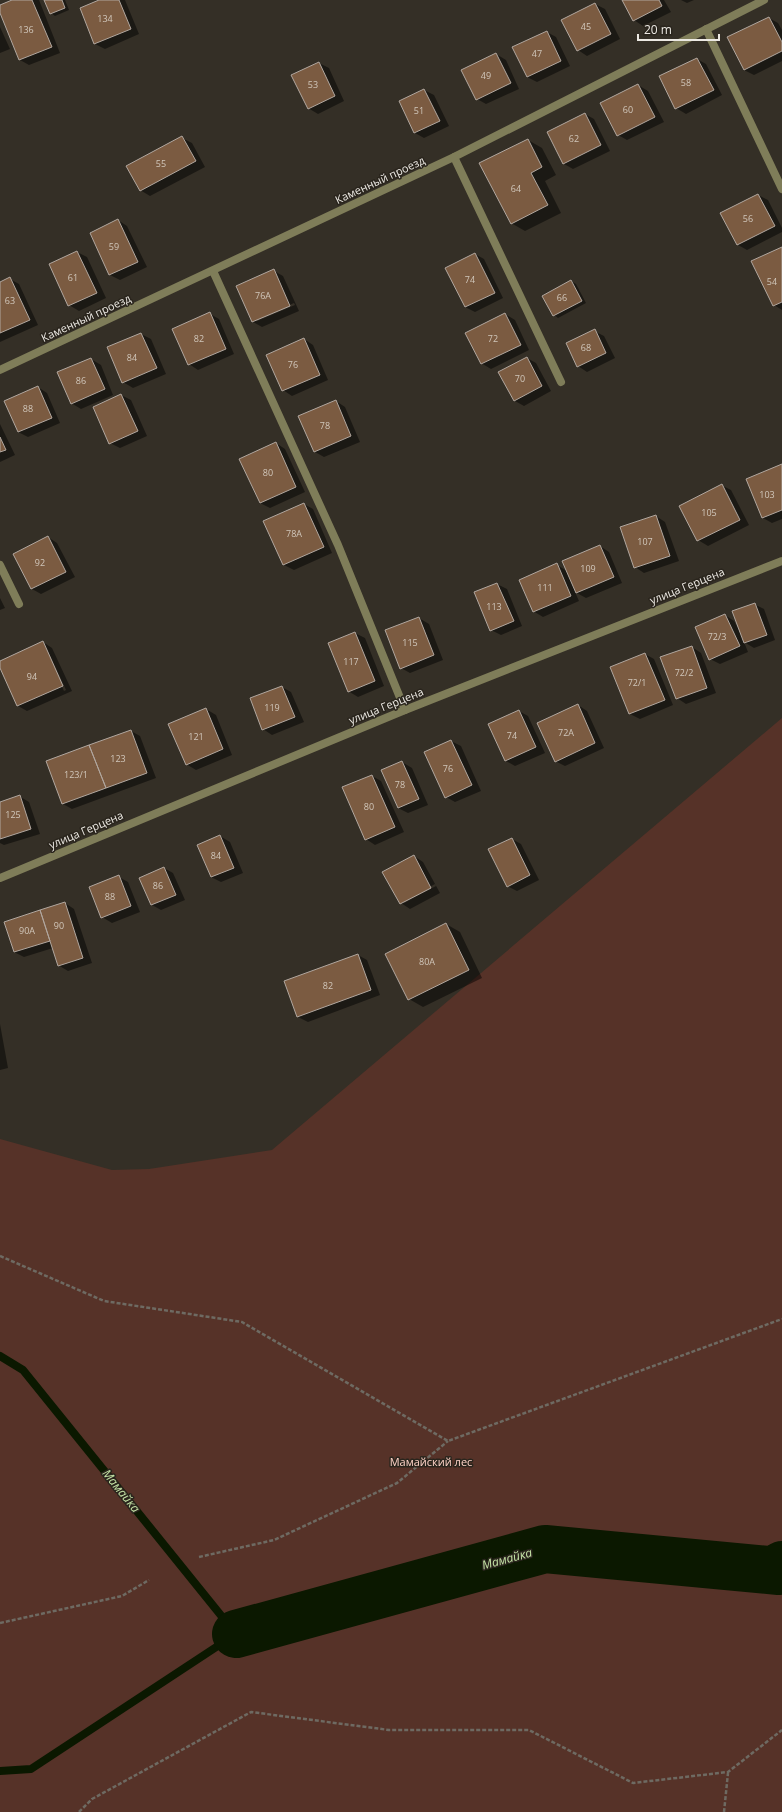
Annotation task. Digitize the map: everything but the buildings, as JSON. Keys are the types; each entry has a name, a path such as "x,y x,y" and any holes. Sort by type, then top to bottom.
{"street":[{"name":"Каменный проезд","path":"0,370 454,157 764,0"},
{"path":"706,30 782,190"},
{"path":"454,157 561,382"},
{"path":"213,271 338,545 405,710"},
{"name":"улица Герцена","path":"0,878 405,710 782,561"},
{"path":"0,565 19,604"}],"path":[{"path":"0,1256 104,1301 242,1322 448,1441"},
{"path":"199,1557 274,1540 397,1483 448,1441 782,1319"},
{"path":"0,1623 11,1622 122,1596 149,1580"},
{"path":"79,1812 92,1799 251,1712 389,1730 529,1730 633,1783 728,1772 782,1730"},
{"path":"724,1812 728,1772"}],"green space":[{"name":"Мамайский лес","path":"782,718 782,1812 0,1812 0,1139 112,1170 149,1169 272,1150"}],"waterway":[{"name":"Мамайка","path":"0,1356 23,1370 236,1634 31,1769 0,1771"},
{"name":"Мамайка","path":"236,1634 545,1549 779,1571 782,1565"}]}
